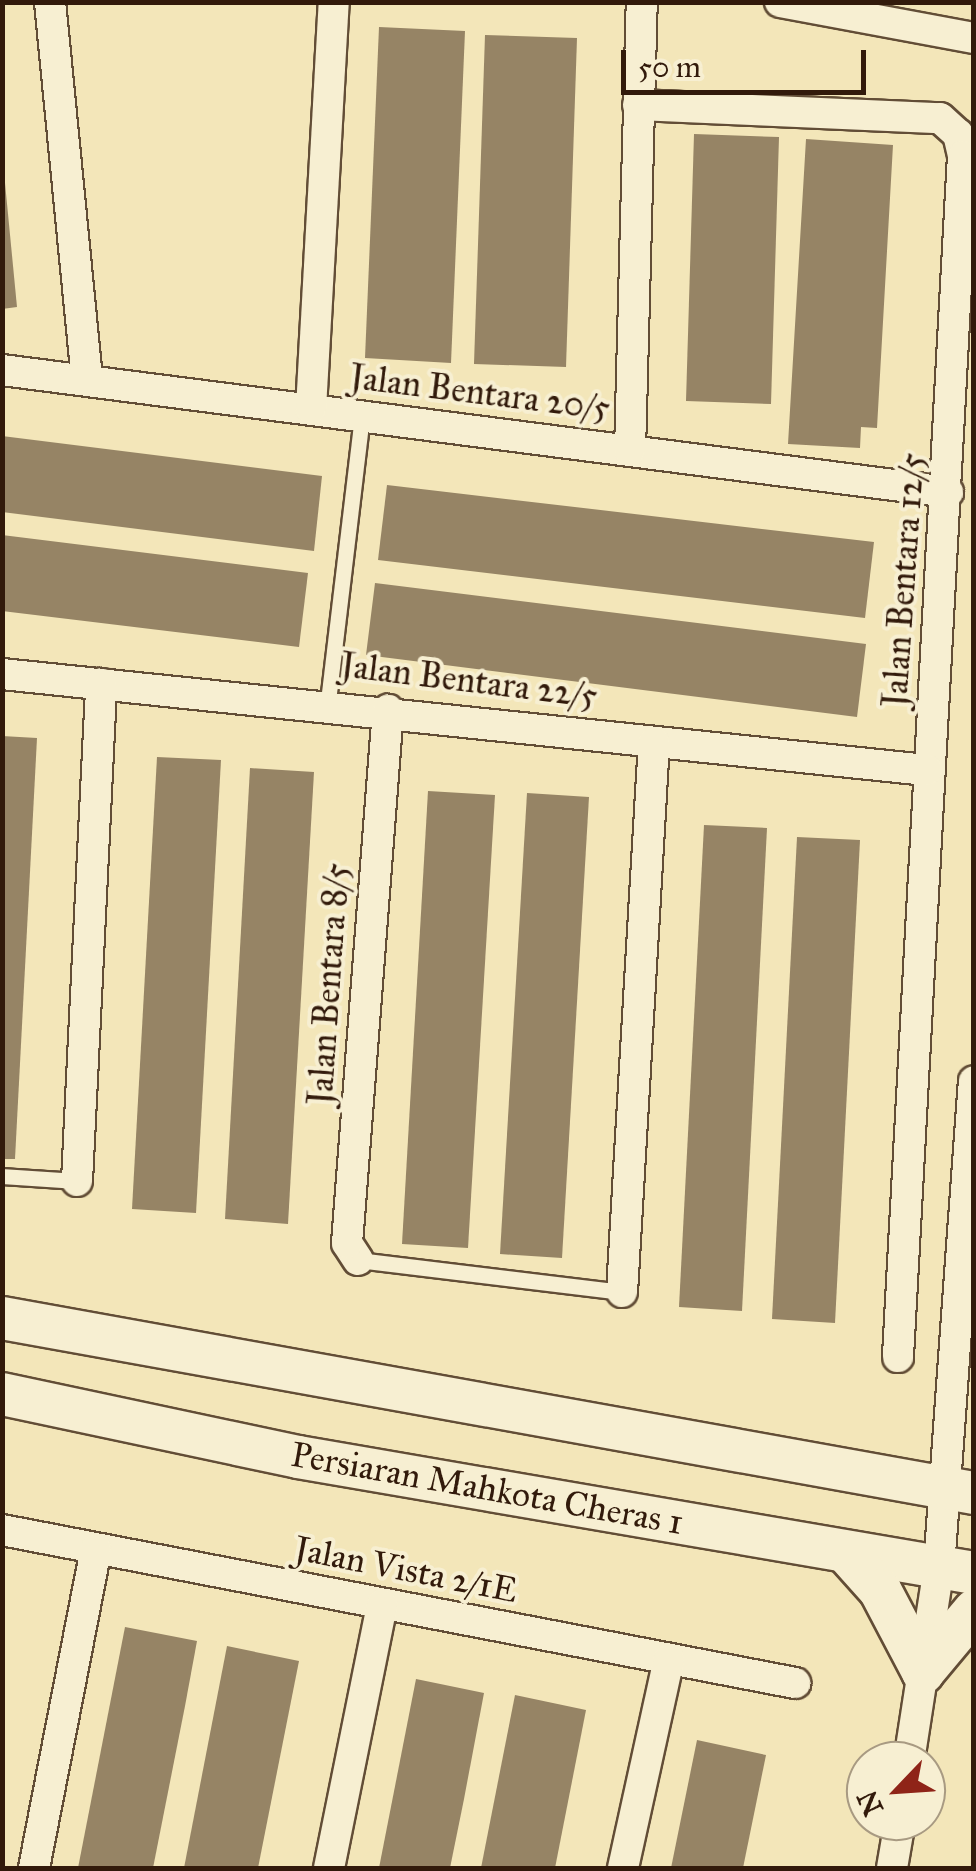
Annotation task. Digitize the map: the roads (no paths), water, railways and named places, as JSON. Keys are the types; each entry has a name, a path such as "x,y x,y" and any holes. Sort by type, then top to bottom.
{"main road":[{"path":"2,1318 959,1490"},
{"name":"Persiaran Mahkota Cheras 1","path":"2,1394 298,1457 956,1570"},
{"path":"846,1552 880,1590 924,1672 974,1611"}],"street":[{"path":"50,2 87,380"},
{"path":"310,409 334,2"},
{"path":"630,450 642,2"},
{"path":"780,2 974,38"},
{"name":"Jalan Bentara 12/5","path":"638,105 940,118 958,134 948,492 926,770 898,1357"},
{"name":"Jalan Bentara 20/5","path":"2,370 948,492"},
{"name":"Jalan Bentara 22/5","path":"2,674 328,701 654,742 926,770"},
{"path":"77,1181 84,1171 101,684"},
{"name":"Jalan Bentara 8/5","path":"358,1260 347,1242 388,710"},
{"path":"622,1292 654,742"},
{"path":"913,1741 924,1672 956,1570 974,1081"},
{"name":"Jalan Vista 2/1E","path":"2,1530 795,1684"},
{"path":"34,1868 96,1548"},
{"path":"330,1868 382,1604"},
{"path":"623,1868 668,1659"},
{"path":"892,1868 897,1841"}],"lane":[{"path":"328,701 362,415"},
{"path":"2,1176 77,1181"},
{"path":"358,1260 622,1292"}]}
